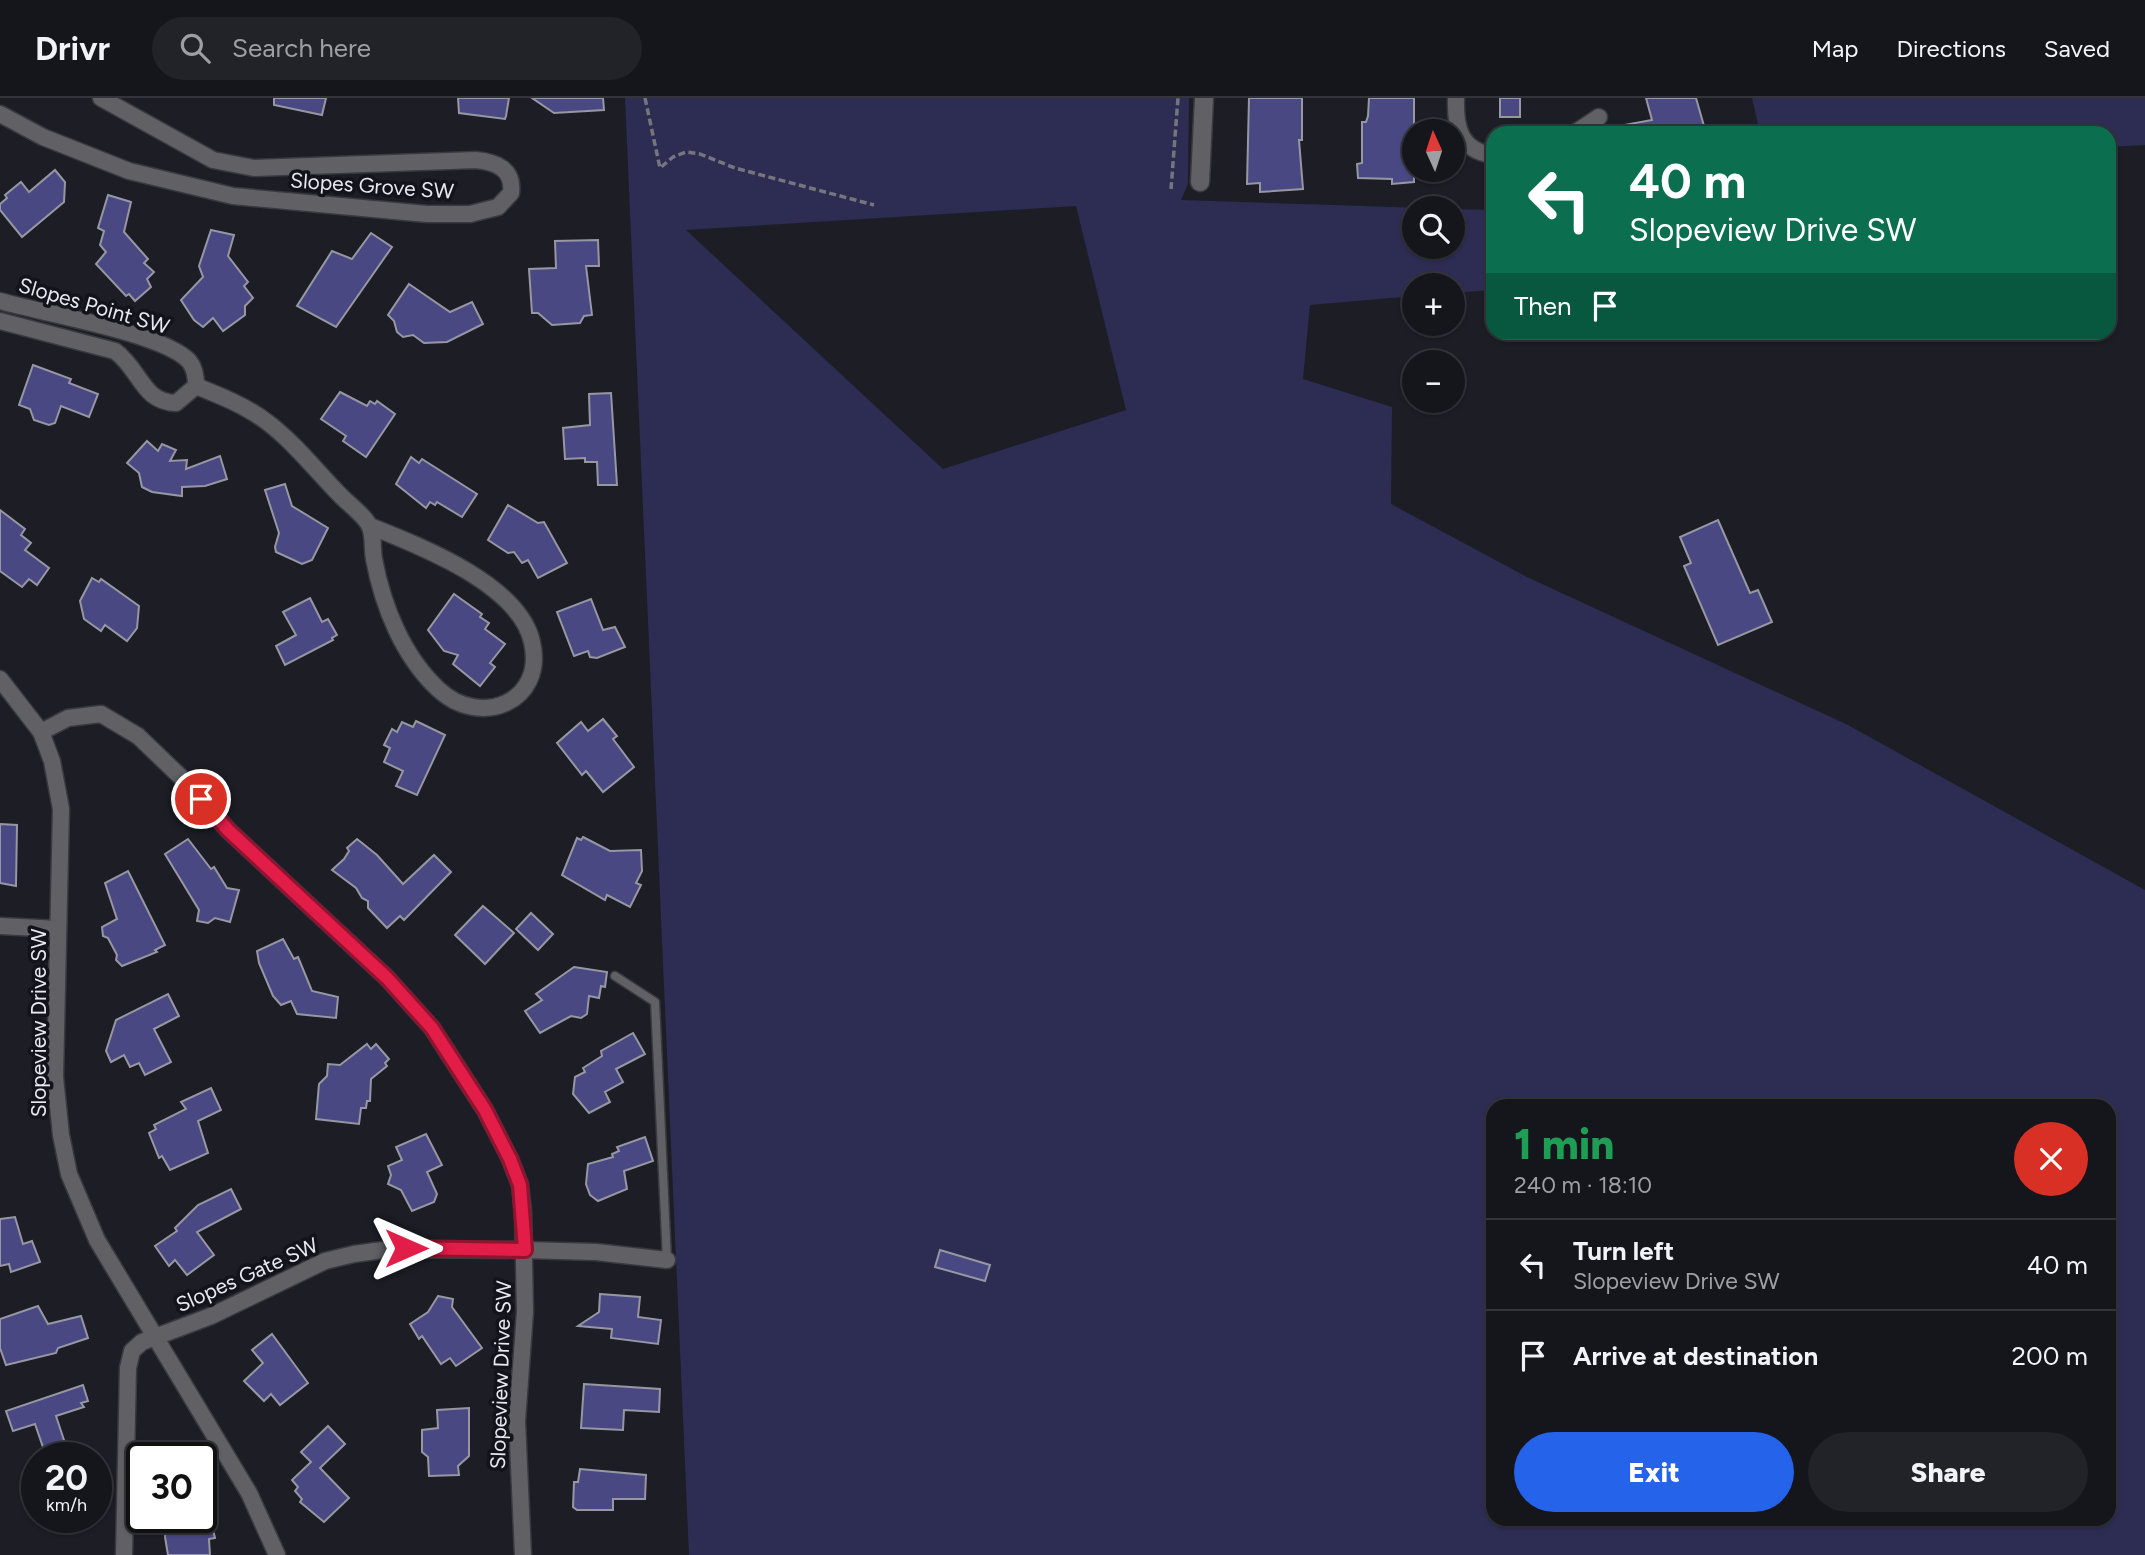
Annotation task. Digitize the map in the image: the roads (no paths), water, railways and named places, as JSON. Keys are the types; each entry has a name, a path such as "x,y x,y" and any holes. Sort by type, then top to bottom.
{"street":[{"name":"Slopes Grove SW","path":"0,114 43,137 129,171 233,196 426,214 470,214 498,207 511,193 511,181 505,169 492,162 476,159 254,168 231,165 213,160 101,98"},
{"path":"1200,182 1204,98"},
{"path":"1456,98 1457,131 1465,143 1477,153 1486,154"},
{"path":"1586,126 1599,117"},
{"name":"Slopes Point SW","path":"0,301 155,341 188,359 195,374 196,386 176,403 161,402 144,388 131,362 115,351 0,321"},
{"path":"196,386 239,404 267,422 370,526 412,543 467,572 491,587 511,605 529,627 535,653 533,675 523,691 504,705 487,709 460,706 440,691 414,664 383,596 370,526"},
{"name":"Slopeview Drive SW","path":"0,679 41,732 52,761 61,809 55,1077 61,1135 69,1174 97,1240 249,1493 277,1555"},
{"name":"Slopeview Drive SW","path":"41,732 83,714 101,714 120,723 187,783 228,830 387,978 432,1028 462,1073 510,1159 520,1185 526,1312 517,1421 523,1555"},
{"path":"0,926 58,929"},
{"name":"Slopes Gate SW","path":"124,1555 128,1368 135,1346 211,1316 335,1258 390,1249 596,1252 667,1260"}],"lane":[{"path":"615,976 655,1002 667,1260"}]}
